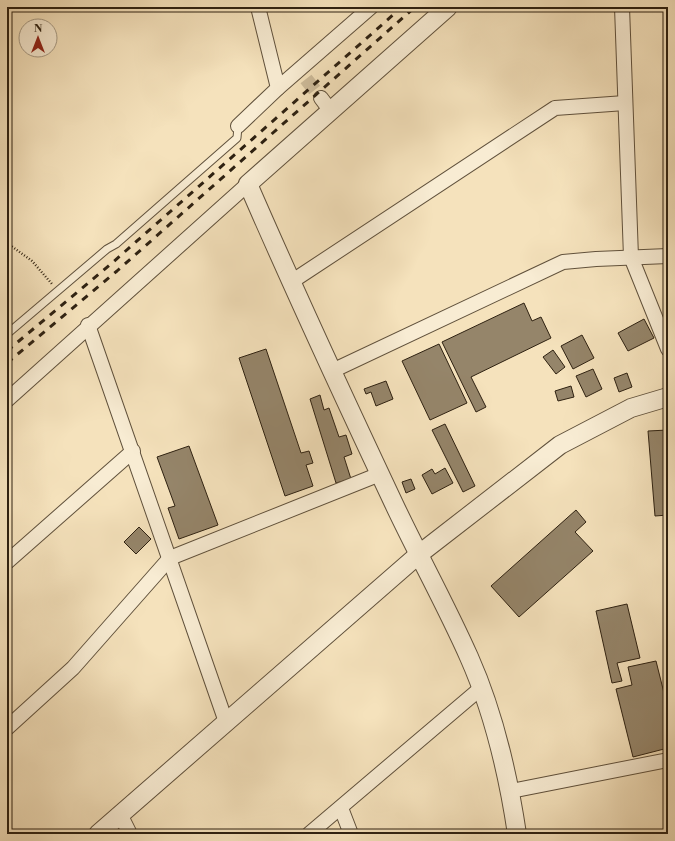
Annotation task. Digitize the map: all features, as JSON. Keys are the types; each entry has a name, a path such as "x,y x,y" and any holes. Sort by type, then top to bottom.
{"street":[{"path":"258,7 278,88"},
{"path":"7,400 248,184 326,104 448,7"},
{"path":"622,7 632,257 668,349"},
{"path":"238,126 278,88 302,75 369,8"},
{"path":"291,282 554,108 625,103"},
{"path":"248,184 291,282 380,474 418,555 469,656 494,728 511,791 518,834"},
{"path":"332,371 563,262 668,256"},
{"path":"88,326 133,451 226,722"},
{"path":"98,834 418,555 560,445 632,408 668,397"},
{"path":"7,562 133,451"},
{"path":"7,728 73,668 170,558 380,474"},
{"path":"309,834 481,688"},
{"path":"511,791 668,760"},
{"path":"341,808 351,834"},
{"path":"120,814 130,834"}],"lane":[{"path":"7,334 59,291 107,248 116,244 237,138 238,126"}],"path":[{"path":"7,243 32,260 59,291"}],"building":[{"path":"524,303 532,321 541,317 551,338 471,377 486,407 476,412 442,342"},
{"path":"644,319 654,338 628,351 618,333"},
{"path":"582,335 594,358 573,369 561,346"},
{"path":"439,344 467,403 430,420 402,361"},
{"path":"266,349 301,453 309,451 313,463 306,465 313,486 285,496 239,358"},
{"path":"553,350 565,367 556,374 543,357"},
{"path":"593,369 602,389 586,397 576,376"},
{"path":"627,373 632,387 619,392 614,378"},
{"path":"386,381 393,399 376,406 371,392 366,394 364,389"},
{"path":"571,386 574,397 558,401 555,391"},
{"path":"320,395 324,410 329,408 339,437 346,435 352,454 344,457 351,479 336,483 310,399"},
{"path":"445,424 475,486 463,492 432,430"},
{"path":"668,430 668,515 655,516 648,431"},
{"path":"189,446 218,525 179,539 168,508 175,506 157,457"},
{"path":"445,468 453,483 432,494 422,475 432,469 435,474"},
{"path":"411,479 415,489 406,493 402,482"},
{"path":"576,510 586,522 575,532 593,551 519,617 491,586"},
{"path":"139,527 151,539 136,554 124,542"},
{"path":"627,604 640,658 617,663 622,681 612,683 596,611"},
{"path":"656,661 668,709 668,748 633,757 616,689 632,685 628,667"}],"tunnel":[{"path":"306,79 321,98"}],"railway":[{"path":"7,351 112,263 402,7"},
{"path":"7,363 117,271 415,7"}]}
